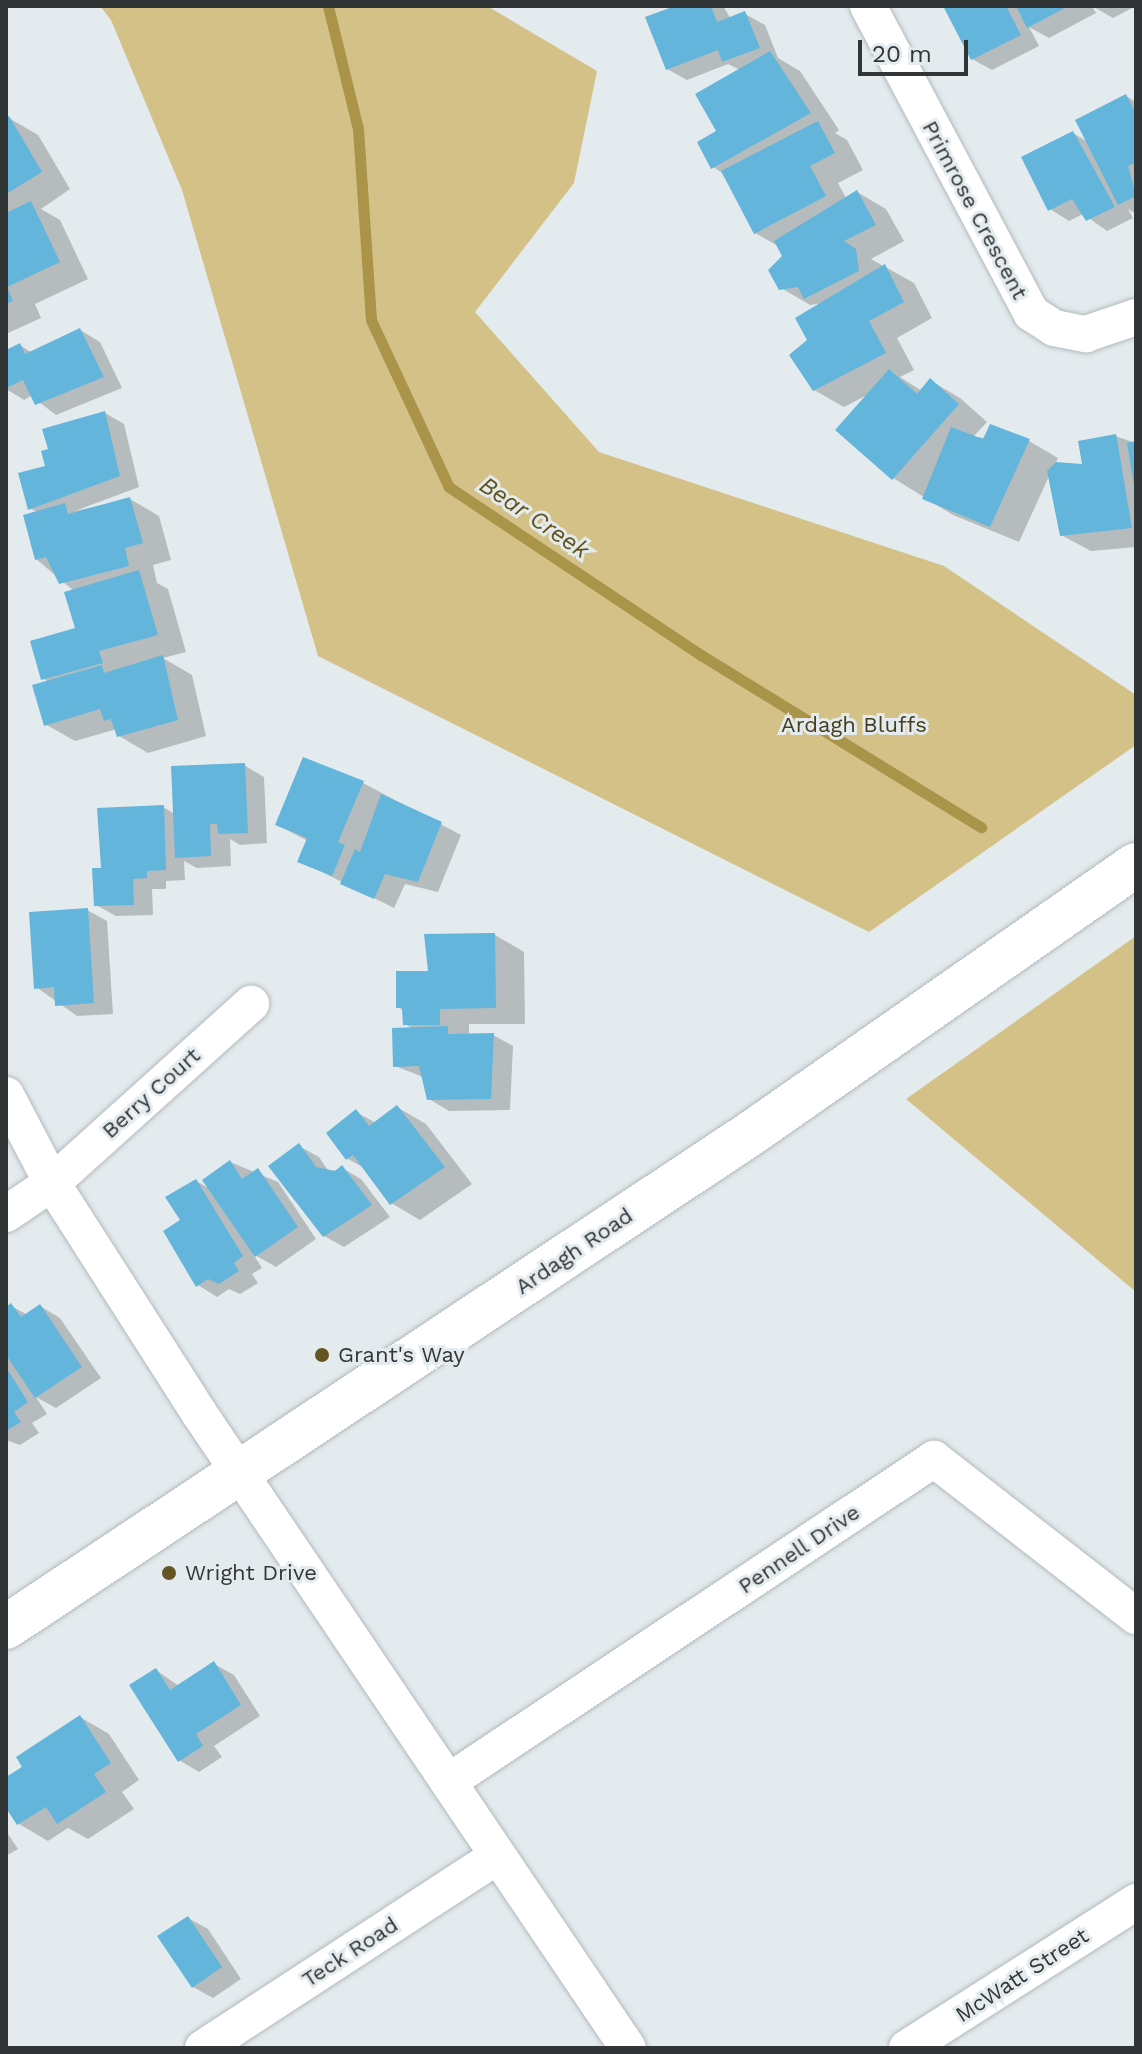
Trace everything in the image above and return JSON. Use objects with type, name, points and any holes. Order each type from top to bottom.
[{"type":"street","name":"Primrose Crescent","points":[[868,6],[1031,313],[1054,328],[1086,334],[1136,317]]},
{"type":"street","name":"Ardagh Road","points":[[6,1627],[750,1134],[1136,865]]},
{"type":"street","name":"Berry Court","points":[[6,1214],[52,1183],[251,1004]]},
{"type":"street","points":[[6,1095],[52,1183],[451,1780],[497,1856],[628,2048]]},
{"type":"street","name":"Pennell Drive","points":[[451,1780],[934,1459],[1136,1616]]},
{"type":"street","name":"Teck Road","points":[[203,2048],[497,1856]]},
{"type":"street","name":"McWatt Street","points":[[907,2048],[1136,1902]]},
{"type":"green space","name":"Ardagh Bluffs","points":[[100,6],[487,6],[597,71],[574,183],[475,312],[599,452],[944,566],[1136,695],[1136,745],[869,932],[318,656],[182,190],[111,20]]},
{"type":"green space","points":[[1136,936],[1136,1292],[906,1099]]},
{"type":"building","points":[[675,6],[711,6],[717,22],[745,11],[760,48],[722,62],[718,50],[666,70],[645,17]]},
{"type":"building","points":[[943,6],[1006,6],[1021,35],[971,60]]},
{"type":"building","points":[[1016,6],[1069,6],[1027,28]]},
{"type":"building","points":[[770,51],[811,113],[711,169],[697,142],[716,131],[695,94]]},
{"type":"building","points":[[1126,94],[1136,114],[1136,162],[1128,166],[1136,196],[1118,205],[1075,120]]},
{"type":"building","points":[[9,116],[42,172],[6,194],[6,118]]},
{"type":"building","points":[[818,121],[835,153],[810,166],[826,196],[754,234],[721,171]]},
{"type":"building","points":[[1073,131],[1115,207],[1086,221],[1072,199],[1048,211],[1021,157]]},
{"type":"building","points":[[857,190],[876,225],[844,241],[856,249],[859,271],[804,299],[798,287],[779,290],[768,270],[782,256],[774,241]]},
{"type":"building","points":[[31,201],[60,262],[7,287],[13,301],[6,304],[6,213]]},
{"type":"building","points":[[885,264],[904,302],[869,321],[886,353],[813,391],[789,355],[807,340],[795,318]]},
{"type":"building","points":[[80,328],[104,377],[35,405],[23,380],[6,388],[6,350],[20,343],[25,354]]},
{"type":"building","points":[[889,369],[917,394],[930,378],[959,404],[892,480],[835,430]]},
{"type":"building","points":[[105,411],[120,476],[28,510],[18,473],[45,466],[41,451],[48,449],[42,429]]},
{"type":"building","points":[[990,424],[1030,439],[990,527],[922,499],[951,427],[983,439]]},
{"type":"building","points":[[1116,434],[1132,528],[1060,536],[1047,471],[1056,462],[1082,464],[1078,441]]},
{"type":"building","points":[[1136,441],[1136,484],[1134,485],[1127,443]]},
{"type":"building","points":[[130,497],[143,543],[125,548],[129,566],[59,584],[46,557],[35,560],[23,515],[65,503],[68,514]]},
{"type":"building","points":[[139,570],[158,635],[99,651],[103,663],[41,680],[30,641],[75,628],[64,592]]},
{"type":"building","points":[[163,655],[178,720],[117,737],[111,719],[104,721],[100,709],[44,726],[32,685],[102,665],[104,673]]},
{"type":"building","points":[[303,757],[364,781],[338,842],[345,845],[332,876],[297,862],[307,838],[275,825]]},
{"type":"building","points":[[245,763],[248,833],[218,834],[217,824],[210,824],[211,856],[175,858],[171,766]]},
{"type":"building","points":[[381,794],[442,822],[418,882],[385,874],[374,899],[340,884],[355,849],[360,852]]},
{"type":"building","points":[[164,805],[166,870],[147,871],[147,878],[133,879],[134,905],[94,906],[92,868],[101,868],[97,808]]},
{"type":"building","points":[[88,908],[94,1003],[55,1006],[54,987],[34,989],[29,912]]},
{"type":"building","points":[[495,933],[496,1008],[440,1009],[440,1025],[403,1025],[402,1008],[396,1008],[396,971],[428,971],[424,934]]},
{"type":"building","points":[[448,1026],[448,1034],[494,1033],[491,1099],[427,1100],[419,1066],[393,1067],[392,1028]]},
{"type":"building","points":[[397,1105],[445,1167],[390,1205],[353,1155],[346,1160],[326,1133],[356,1109],[369,1126]]},
{"type":"building","points":[[299,1143],[316,1167],[335,1171],[342,1165],[372,1205],[323,1237],[268,1166]]},
{"type":"building","points":[[230,1160],[242,1179],[258,1168],[298,1227],[255,1257],[202,1180]]},
{"type":"building","points":[[196,1179],[243,1256],[234,1263],[239,1271],[219,1284],[208,1279],[196,1287],[163,1231],[180,1220],[165,1197]]},
{"type":"building","points":[[11,1303],[21,1317],[40,1304],[82,1367],[35,1398],[6,1355],[6,1307]]},
{"type":"building","points":[[6,1367],[28,1402],[14,1412],[21,1422],[6,1431]]},
{"type":"building","points":[[214,1661],[241,1705],[196,1734],[203,1746],[178,1762],[129,1685],[156,1668],[170,1690]]},
{"type":"building","points":[[80,1715],[111,1763],[94,1774],[106,1792],[57,1824],[46,1807],[17,1825],[6,1808],[6,1777],[22,1767],[16,1757]]},
{"type":"building","points":[[188,1916],[222,1967],[192,1988],[157,1936]]},
{"type":"waterway","name":"Bear Creek","points":[[328,6],[358,129],[371,320],[449,487],[701,655],[981,827]]},
{"type":"place","name":"Grant's Way","points":[[322,1355]]},
{"type":"place","name":"Wright Drive","points":[[169,1573]]}]
